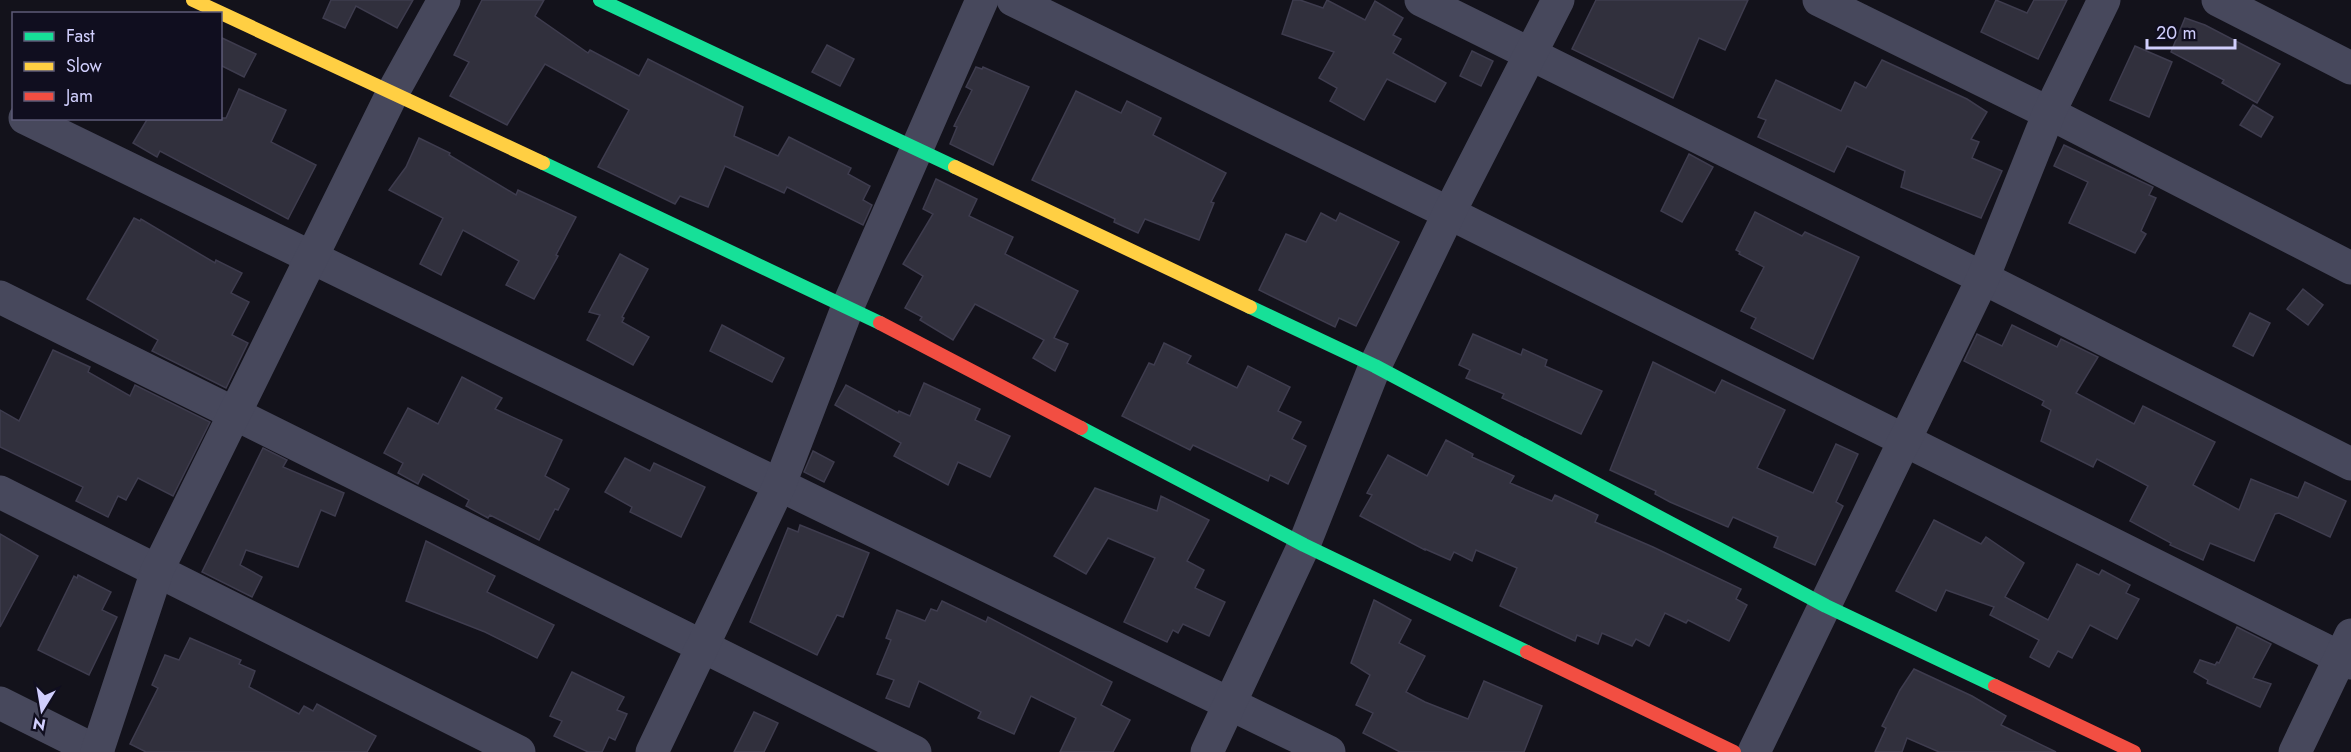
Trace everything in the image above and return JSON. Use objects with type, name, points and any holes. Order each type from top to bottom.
[{"type":"street","points":[[193,0],[219,12]]},
{"type":"street","points":[[0,703],[97,752],[157,571],[393,92],[444,0]]},
{"type":"street","points":[[600,0],[1375,366],[1826,606],[2133,752]]},
{"type":"street","points":[[652,752],[779,486],[848,306],[982,0]]},
{"type":"street","points":[[1013,0],[1449,213],[1905,441],[2347,652],[2295,752]]},
{"type":"street","points":[[1421,0],[2351,464]]},
{"type":"street","points":[[1207,752],[1304,545],[1375,366],[1449,213],[1558,0]]},
{"type":"street","points":[[1819,0],[2049,113],[2351,268]]},
{"type":"street","points":[[1754,752],[1983,279],[2049,113],[2104,0]]},
{"type":"street","points":[[2218,0],[2351,68]]},
{"type":"street","points":[[222,13],[848,306],[1304,545],[1734,752]]},
{"type":"street","points":[[29,120],[1329,752]]},
{"type":"street","points":[[0,297],[235,412],[703,649],[915,752]]},
{"type":"street","points":[[0,492],[519,752]]},
{"type":"building","points":[[331,0],[413,0],[397,28],[356,6],[345,28],[323,18]]},
{"type":"building","points":[[482,0],[544,0],[535,16],[588,53],[590,50],[639,76],[648,59],[743,107],[734,136],[778,156],[789,137],[851,168],[848,174],[870,186],[863,200],[872,205],[863,225],[787,187],[784,193],[725,166],[708,207],[680,196],[675,204],[598,167],[629,110],[545,64],[507,125],[450,96],[469,62],[454,55]]},
{"type":"building","points":[[1293,0],[1300,0],[1323,8],[1327,0],[1365,20],[1375,1],[1403,18],[1393,35],[1401,39],[1393,53],[1446,83],[1435,102],[1387,79],[1364,120],[1330,101],[1337,88],[1319,78],[1334,52],[1282,34]]},
{"type":"building","points":[[1596,0],[1748,0],[1725,50],[1699,38],[1673,98],[1572,49]]},
{"type":"building","points":[[1996,0],[2027,13],[2034,0],[2067,0],[2038,59],[1981,32]]},
{"type":"building","points":[[2185,18],[2205,25],[2280,64],[2257,103],[2222,83],[2224,80],[2171,52]]},
{"type":"building","points":[[222,38],[256,54],[244,77],[222,66]]},
{"type":"building","points":[[827,45],[854,59],[840,86],[812,72]]},
{"type":"building","points":[[2135,46],[2172,62],[2149,117],[2110,100]]},
{"type":"building","points":[[1472,51],[1493,61],[1481,86],[1460,76]]},
{"type":"building","points":[[1882,60],[1967,99],[1987,112],[1971,139],[1979,142],[1972,158],[2002,171],[1981,218],[1901,187],[1905,171],[1847,146],[1834,172],[1758,137],[1766,120],[1758,117],[1776,80],[1841,111],[1855,82],[1866,88]]},
{"type":"building","points":[[976,67],[982,69],[983,67],[1029,87],[993,165],[950,144],[957,127],[954,126],[972,90],[966,87]]},
{"type":"building","points":[[239,89],[286,110],[271,142],[316,165],[288,219],[160,151],[157,157],[133,143],[147,120],[222,120],[226,118]]},
{"type":"building","points":[[1076,91],[1121,113],[1127,101],[1161,118],[1153,135],[1226,173],[1211,202],[1214,203],[1199,240],[1145,219],[1138,233],[1114,222],[1115,219],[1032,180]]},
{"type":"building","points":[[2253,105],[2273,117],[2261,137],[2240,125]]},
{"type":"building","points":[[419,138],[450,153],[449,155],[516,195],[518,190],[576,217],[534,299],[506,285],[519,261],[463,230],[441,275],[420,264],[443,218],[389,190],[406,167]]},
{"type":"building","points":[[2064,145],[2153,187],[2149,195],[2156,198],[2141,231],[2146,234],[2135,253],[2069,223],[2088,182],[2054,166]]},
{"type":"building","points":[[1689,154],[1713,167],[1682,222],[1661,211]]},
{"type":"building","points":[[936,179],[977,199],[969,216],[1013,237],[1005,254],[1078,291],[1054,338],[1068,344],[1055,371],[1033,358],[1044,340],[975,304],[953,340],[920,320],[922,317],[905,308],[923,276],[903,264],[933,214],[923,209]]},
{"type":"building","points":[[1755,212],[1802,236],[1805,232],[1859,257],[1813,359],[1751,328],[1756,318],[1741,311],[1764,267],[1739,254],[1740,252],[1736,250]]},
{"type":"building","points":[[1321,213],[1336,221],[1340,213],[1399,242],[1356,326],[1339,318],[1335,327],[1259,290],[1286,234],[1306,242]]},
{"type":"building","points":[[134,218],[140,221],[141,219],[215,263],[216,260],[242,273],[231,293],[249,302],[232,335],[248,343],[226,388],[152,351],[158,340],[87,299]]},
{"type":"building","points":[[620,254],[648,269],[622,317],[624,318],[622,322],[649,337],[633,365],[587,340],[600,315],[589,312]]},
{"type":"building","points":[[2303,289],[2323,305],[2308,325],[2287,309]]},
{"type":"building","points":[[2250,313],[2270,323],[2253,356],[2233,346]]},
{"type":"building","points":[[722,325],[784,358],[772,382],[710,351]]},
{"type":"building","points":[[2012,325],[2057,347],[2061,339],[2098,357],[2076,393],[2134,424],[2143,406],[2215,442],[2193,485],[2239,510],[2251,479],[2298,498],[2305,482],[2346,501],[2330,537],[2279,513],[2275,514],[2254,561],[2210,543],[2203,560],[2170,545],[2171,543],[2130,521],[2148,486],[2097,459],[2093,467],[2041,441],[2051,410],[2042,405],[2044,401],[1964,361],[1977,334],[2002,346]]},
{"type":"building","points":[[1473,334],[1521,355],[1523,349],[1547,360],[1545,366],[1602,391],[1581,434],[1502,398],[1504,394],[1466,378],[1470,370],[1459,365]]},
{"type":"building","points":[[1164,343],[1191,356],[1187,363],[1237,388],[1248,366],[1290,387],[1278,411],[1301,422],[1292,439],[1306,446],[1288,484],[1270,475],[1268,481],[1193,445],[1190,450],[1122,416],[1149,363],[1154,365]]},
{"type":"building","points":[[53,350],[90,367],[88,372],[130,396],[135,385],[210,422],[173,496],[138,478],[126,500],[118,496],[108,517],[76,501],[83,487],[0,447],[0,410],[19,421]]},
{"type":"building","points":[[1653,362],[1715,393],[1722,380],[1785,410],[1757,468],[1813,493],[1836,444],[1858,454],[1836,502],[1843,506],[1815,565],[1774,547],[1778,537],[1733,517],[1728,527],[1670,502],[1655,494],[1656,491],[1610,470]]},
{"type":"building","points":[[462,377],[502,398],[495,409],[562,440],[545,476],[569,489],[558,510],[555,509],[539,540],[490,515],[488,518],[466,506],[469,500],[423,474],[418,484],[398,473],[403,463],[384,453],[408,408],[438,424]]},
{"type":"building","points":[[924,383],[980,409],[975,420],[1010,436],[990,477],[958,462],[948,485],[894,456],[901,443],[835,405],[846,385],[898,413],[899,411],[910,416]]},
{"type":"building","points":[[1446,440],[1473,454],[1472,457],[1514,476],[1510,483],[1552,501],[1555,495],[1598,515],[1595,522],[1741,589],[1736,599],[1747,605],[1729,641],[1688,620],[1686,623],[1665,613],[1649,646],[1636,639],[1632,646],[1602,633],[1598,644],[1577,635],[1575,641],[1500,606],[1517,568],[1476,550],[1472,561],[1454,552],[1450,560],[1425,550],[1360,516],[1372,495],[1367,493],[1388,455],[1427,476]]},
{"type":"building","points":[[263,448],[287,460],[283,467],[344,493],[335,516],[321,510],[298,567],[246,550],[240,565],[262,577],[252,597],[202,572]]},
{"type":"building","points":[[813,451],[834,462],[824,482],[804,472]]},
{"type":"building","points":[[625,458],[650,471],[654,463],[705,487],[681,537],[630,512],[632,507],[605,492]]},
{"type":"building","points":[[1095,488],[1157,511],[1161,496],[1209,520],[1187,561],[1204,570],[1195,588],[1225,602],[1209,636],[1183,624],[1178,633],[1173,630],[1167,642],[1124,622],[1155,558],[1108,538],[1086,574],[1054,556]]},
{"type":"building","points":[[1934,520],[1981,544],[1986,537],[2024,563],[2005,597],[2048,620],[2077,564],[2099,575],[2102,570],[2130,585],[2126,593],[2139,599],[2117,639],[2090,625],[2072,658],[2058,651],[2049,667],[2030,657],[2039,640],[1990,615],[1994,607],[1946,590],[1936,611],[1896,591]]},
{"type":"building","points":[[800,525],[869,553],[843,617],[837,615],[817,655],[750,622],[788,528],[798,532]]},
{"type":"building","points":[[0,534],[38,556],[0,627]]},
{"type":"building","points":[[426,541],[495,576],[487,592],[554,625],[537,658],[485,632],[406,601]]},
{"type":"building","points":[[78,575],[111,592],[102,610],[117,617],[89,675],[38,650],[74,576],[77,578]]},
{"type":"building","points":[[1374,600],[1411,620],[1399,643],[1425,656],[1406,692],[1468,719],[1484,681],[1542,706],[1524,752],[1400,752],[1363,733],[1373,713],[1356,705],[1370,675],[1351,663]]},
{"type":"building","points":[[942,601],[986,622],[988,617],[1112,682],[1101,705],[1130,720],[1113,752],[1060,752],[1076,718],[1031,696],[1014,734],[978,718],[981,712],[919,681],[909,707],[886,698],[894,680],[877,674],[891,640],[886,638],[897,610],[925,621],[931,609],[937,611]]},
{"type":"building","points":[[2237,627],[2271,644],[2253,678],[2271,684],[2260,707],[2207,683],[2208,680],[2194,672],[2200,660],[2215,665],[2219,663]]},
{"type":"building","points":[[190,638],[241,660],[239,664],[255,671],[249,687],[299,714],[304,706],[313,711],[317,704],[376,736],[367,752],[146,752],[130,744],[158,688],[152,685],[165,655],[179,660]]},
{"type":"building","points":[[1914,669],[1972,696],[2006,716],[2001,725],[2056,752],[1939,752],[1907,738],[1902,752],[1875,752],[1886,728],[1882,726],[1900,690]]},
{"type":"building","points":[[572,672],[624,697],[617,710],[627,714],[615,740],[609,737],[602,752],[588,752],[554,736],[562,721],[550,716]]},
{"type":"building","points":[[754,712],[778,723],[764,752],[734,752]]},
{"type":"traffic: fast","points":[[600,0],[955,167]]},
{"type":"traffic: fast","points":[[543,163],[880,323]]},
{"type":"traffic: fast","points":[[1250,307],[1375,366],[1826,606],[1995,686]]},
{"type":"traffic: fast","points":[[1081,428],[1304,545],[1527,652]]},
{"type":"traffic: slow","points":[[193,0],[219,12]]},
{"type":"traffic: slow","points":[[222,14],[543,163]]},
{"type":"traffic: slow","points":[[955,167],[1250,307]]},
{"type":"traffic: jam","points":[[880,323],[1081,428]]},
{"type":"traffic: jam","points":[[1527,652],[1734,752]]},
{"type":"traffic: jam","points":[[1995,686],[2134,752]]}]
